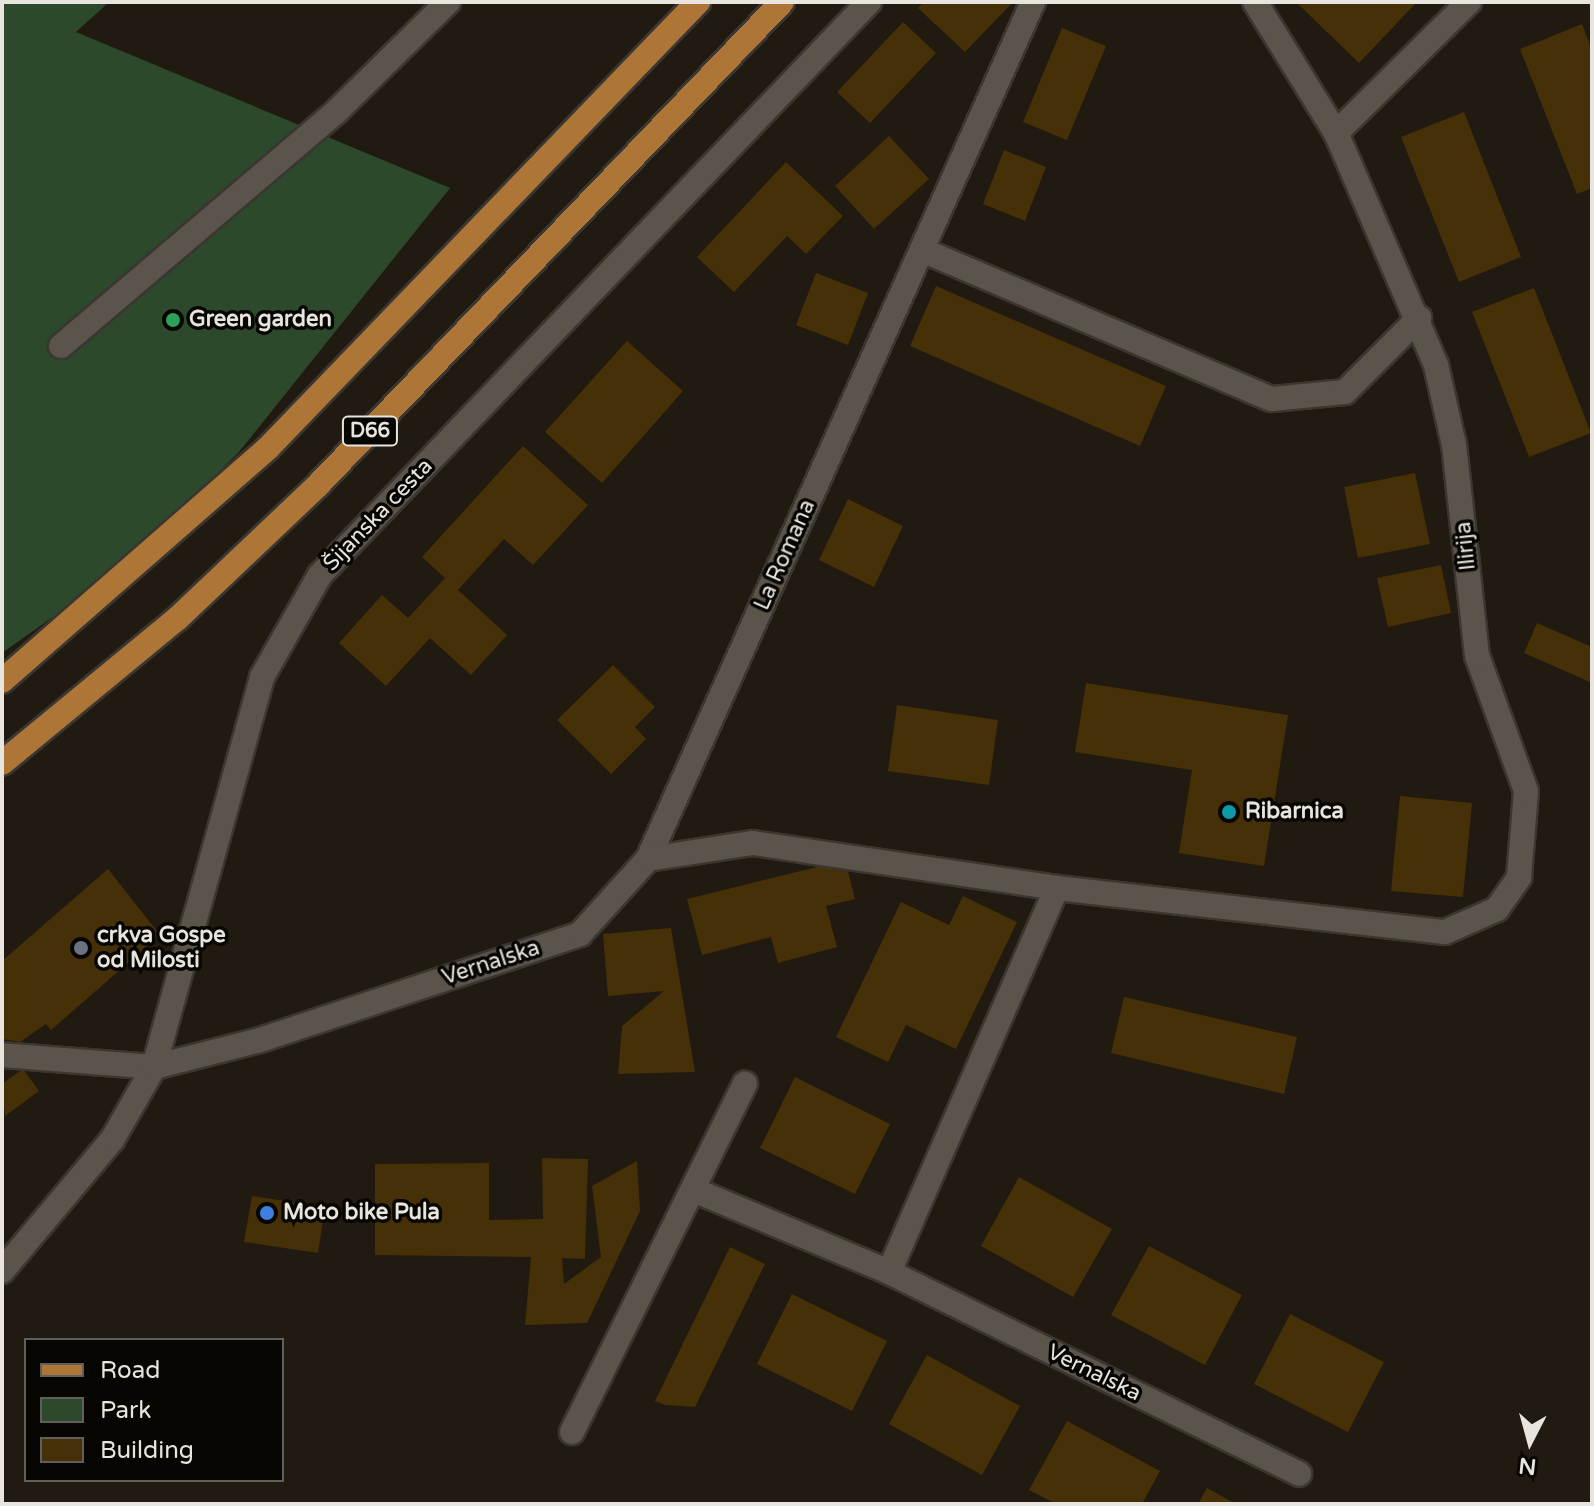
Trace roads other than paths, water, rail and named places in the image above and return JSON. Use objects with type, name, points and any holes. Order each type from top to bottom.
[{"type":"main road","name":"D66","points":[[2,681],[268,448],[698,2]]},
{"type":"main road","name":"D66","points":[[2,763],[178,618],[319,484],[782,2]]},
{"type":"street","points":[[61,346],[337,111],[448,2]]},
{"type":"street","name":"Šijanska cesta","points":[[154,1067],[262,677],[320,575],[869,2]]},
{"type":"street","name":"La Romana","points":[[648,859],[1033,2]]},
{"type":"street","name":"Ilirija","points":[[1057,888],[1445,932],[1497,909],[1519,877],[1526,791],[1477,656],[1454,445],[1419,318],[1336,133],[1255,2]]},
{"type":"street","points":[[1336,133],[1469,2]]},
{"type":"street","points":[[922,250],[1272,399],[1345,392],[1419,318]]},
{"type":"street","points":[[648,859],[753,843],[1057,888],[889,1272]]},
{"type":"street","name":"Vernalska","points":[[154,1067],[260,1040],[580,934],[648,859]]},
{"type":"street","points":[[2,1055],[154,1067],[112,1140],[2,1271]]},
{"type":"street","points":[[572,1432],[745,1084]]},
{"type":"street","name":"Vernalska","points":[[694,1190],[889,1272],[1299,1474]]},
{"type":"place","name":"Green garden","points":[[173,320]]},
{"type":"place","name":"Ribarnica","points":[[1229,812]]},
{"type":"place","name":"crkva Gospe od Milosti","points":[[81,948]]},
{"type":"place","name":"Moto bike Pula","points":[[267,1213]]}]
